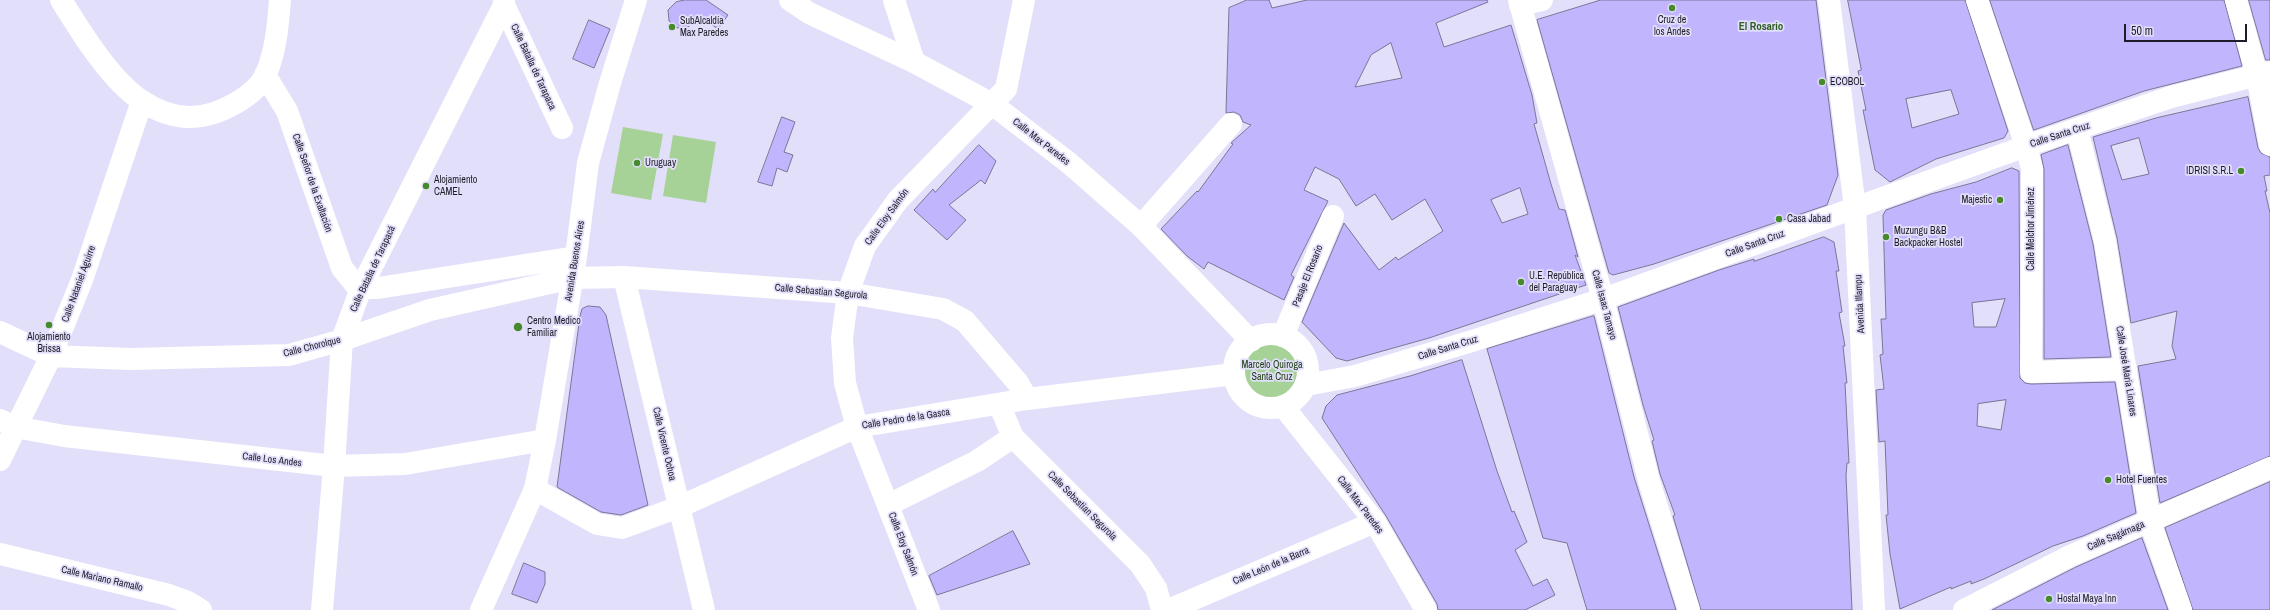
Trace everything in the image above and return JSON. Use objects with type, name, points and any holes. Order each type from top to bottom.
[{"type":"street","points":[[61,0],[107,66],[120,81],[142,101],[175,114],[202,118],[218,113],[240,100],[259,85],[265,75],[272,55],[278,24],[280,0]]},
{"type":"street","name":"Avenida Buenos Aires","points":[[481,610],[535,489],[545,440],[574,267],[588,163],[610,83],[636,0]]},
{"type":"street","name":"Calle Max Paredes","points":[[790,0],[809,13],[914,62],[992,104],[1069,163],[1141,226],[1250,341]]},
{"type":"street","points":[[894,0],[914,62]]},
{"type":"street","name":"Calle Eloy Salmón","points":[[929,610],[857,427],[845,383],[842,338],[848,293],[865,246],[898,200],[1006,89],[1024,0]]},
{"type":"street","points":[[1520,3],[1542,0]]},
{"type":"street","name":"Avenida Illampu","points":[[1829,0],[1855,208],[1874,610]]},
{"type":"street","name":"Calle Melchor Jiménez","points":[[1977,0],[2026,146],[2032,169],[2031,372],[2126,369]]},
{"type":"street","points":[[2236,0],[2264,73],[2270,144]]},
{"type":"street","name":"Calle Batalla de Tarapaca","points":[[504,2],[562,128]]},
{"type":"street","name":"Calle Batalla de Tarapacá","points":[[322,610],[334,466],[342,340],[361,288],[504,2]]},
{"type":"street","name":"Calle Isaac Tamayo","points":[[1520,3],[1603,299],[1649,481],[1689,610]]},
{"type":"street","name":"Calle Santa Cruz","points":[[1306,385],[1355,376],[1603,299],[2026,146],[2171,97],[2264,73]]},
{"type":"street","name":"Calle Señor de la Exaltación","points":[[265,75],[287,110],[342,268],[355,284],[361,288]]},
{"type":"street","name":"Calle Nataniel Aguirre","points":[[0,460],[8,423],[51,356],[82,280],[142,101]]},
{"type":"street","points":[[1141,226],[1231,124]]},
{"type":"street","name":"Calle José María Linares","points":[[2078,129],[2105,241],[2150,522],[2181,610]]},
{"type":"street","name":"Pasaje El Rosario","points":[[1283,336],[1333,216]]},
{"type":"street","points":[[361,288],[378,288],[574,267]]},
{"type":"street","name":"Calle Sebastian Segurola","points":[[574,267],[624,277],[848,293],[943,308],[965,321],[1018,383],[1027,399]]},
{"type":"street","name":"Calle Chorolque","points":[[0,332],[51,356],[137,359],[289,355],[342,340],[430,310],[574,267]]},
{"type":"street","name":"Calle Vicente Ochoa","points":[[624,277],[704,610]]},
{"type":"street","points":[[1272,334],[1283,336],[1296,344],[1305,356],[1308,370],[1306,385],[1300,394],[1283,406],[1264,408],[1247,399],[1240,392],[1234,374],[1238,355],[1250,341],[1272,334]]},
{"type":"street","name":"Calle Pedro de la Gasca","points":[[535,489],[597,524],[622,528],[679,507],[857,427],[1027,399],[1234,374]]},
{"type":"street","name":"Calle Sebastian Segurola","points":[[999,404],[1013,437],[1140,564],[1156,588],[1162,610]]},
{"type":"street","name":"Calle Max Paredes","points":[[1283,406],[1375,522],[1426,610]]},
{"type":"street","name":"Calle Los Andes","points":[[8,423],[64,436],[334,466],[405,464],[545,440]]},
{"type":"street","points":[[888,505],[976,461],[1013,437]]},
{"type":"street","name":"Calle Sagárnaga","points":[[1964,610],[2070,556],[2270,468]]},
{"type":"street","name":"Calle León de la Barra","points":[[1168,610],[1375,522]]},
{"type":"street","name":"Calle Mariano Ramallo","points":[[0,554],[169,595],[188,602],[201,610]]},
{"type":"green space","name":"Uruguay","points":[[623,127],[663,134],[651,200],[611,193]]},
{"type":"green space","points":[[673,135],[716,142],[706,203],[663,196]]},
{"type":"green space","name":"Marcelo Quiroga Santa Cruz","points":[[1272,343],[1283,345],[1292,351],[1298,360],[1300,371],[1298,382],[1292,391],[1283,397],[1272,399],[1261,397],[1252,391],[1246,382],[1244,371],[1246,360],[1252,351],[1261,345]]},
{"type":"building","points":[[685,0],[706,0],[728,15],[718,29],[701,17],[688,27],[677,28],[669,21],[668,10],[676,2]]},
{"type":"building","points":[[1247,0],[1269,0],[1272,8],[1307,0],[1487,0],[1488,2],[1436,23],[1444,47],[1511,25],[1532,95],[1537,123],[1534,124],[1551,184],[1559,209],[1565,210],[1578,257],[1575,255],[1586,285],[1429,338],[1347,361],[1336,358],[1302,322],[1344,223],[1379,270],[1396,257],[1398,260],[1443,231],[1425,199],[1392,220],[1375,194],[1356,206],[1339,179],[1315,167],[1304,190],[1328,201],[1291,275],[1294,277],[1284,300],[1208,262],[1204,269],[1187,256],[1161,229],[1197,191],[1198,192],[1233,144],[1231,143],[1251,125],[1243,122],[1240,115],[1234,112],[1226,113],[1229,8]],"holes":[[[1391,43],[1402,78],[1355,87],[1371,55]],[[1520,188],[1528,214],[1502,223],[1491,200]]]},
{"type":"building","points":[[1601,0],[1816,0],[1838,175],[1827,205],[1654,264],[1613,275],[1609,273],[1537,20]]},
{"type":"building","points":[[1848,0],[1965,0],[2008,131],[2004,138],[1936,159],[1890,182],[1875,170],[1863,110],[1866,110],[1858,71],[1861,70]],"holes":[[[1951,90],[1959,114],[1912,128],[1906,99]]]},
{"type":"building","points":[[1990,0],[2224,0],[2242,66],[2144,91],[2034,130]]},
{"type":"building","points":[[2249,0],[2270,0],[2270,60],[2266,60]]},
{"type":"building","points":[[589,20],[610,29],[594,68],[573,59]]},
{"type":"building","points":[[2248,97],[2258,148],[2261,153],[2270,157],[2270,175],[2264,176],[2267,191],[2265,191],[2270,213],[2270,456],[2160,503],[2138,366],[2176,359],[2172,346],[2177,311],[2131,323],[2117,238],[2093,137],[2156,118]],"holes":[[[2139,138],[2149,174],[2122,180],[2111,146]]]},
{"type":"building","points":[[782,117],[795,122],[784,152],[793,155],[787,172],[777,168],[772,186],[758,182]]},
{"type":"building","points":[[979,145],[996,161],[985,184],[981,180],[949,205],[966,220],[947,240],[914,210],[933,189],[935,192]]},
{"type":"building","points":[[2068,145],[2093,244],[2111,357],[2044,359],[2044,169],[2041,155]]},
{"type":"building","points":[[2012,168],[2019,171],[2020,378],[2025,383],[2031,384],[2115,382],[2136,513],[2083,536],[2053,546],[1984,579],[1971,584],[1971,581],[1951,589],[1951,587],[1900,609],[1890,554],[1886,515],[1888,515],[1885,441],[1879,442],[1876,390],[1884,389],[1880,355],[1883,354],[1881,319],[1886,319],[1883,215],[1886,210],[1931,194],[1976,182]],"holes":[[[2005,299],[1996,327],[1974,327],[1972,303]],[[2006,400],[2001,430],[1977,426],[1978,404]]]},
{"type":"building","points":[[1824,237],[1834,242],[1839,271],[1836,271],[1842,312],[1839,313],[1845,346],[1843,346],[1847,383],[1845,383],[1849,463],[1847,463],[1846,476],[1852,610],[1701,610],[1673,516],[1675,515],[1660,474],[1652,441],[1654,440],[1643,405],[1618,307],[1719,270],[1754,259],[1754,261]]},
{"type":"building","points":[[588,306],[600,307],[606,315],[648,505],[621,515],[601,512],[557,487],[580,316],[582,309]]},
{"type":"building","points":[[1594,316],[1634,477],[1676,610],[1587,610],[1567,543],[1543,538],[1487,349]]},
{"type":"building","points":[[1462,360],[1497,471],[1512,512],[1514,511],[1527,542],[1515,550],[1533,586],[1547,579],[1555,595],[1525,610],[1438,610],[1437,604],[1386,516],[1322,418],[1326,406],[1337,395],[1410,376]]},
{"type":"building","points":[[2270,482],[2270,610],[2193,610],[2165,528]]},
{"type":"building","points":[[1013,531],[1030,564],[937,595],[929,576]]},
{"type":"building","points":[[2142,538],[2168,610],[1992,610],[2074,568]]},
{"type":"building","points":[[524,563],[545,572],[545,584],[537,603],[512,594]]},
{"type":"place","name":"Cruz de los Andes","points":[[1672,8]]},
{"type":"place","name":"SubAlcaldía Max Paredes","points":[[672,27]]},
{"type":"place","name":"ECOBOL","points":[[1822,82]]},
{"type":"place","name":"Uruguay","points":[[637,163]]},
{"type":"place","name":"IDRISI S.R.L","points":[[2241,171]]},
{"type":"place","name":"Alojamiento CAMEL","points":[[426,186]]},
{"type":"place","name":"Majestic","points":[[2000,200]]},
{"type":"place","name":"Casa Jabad","points":[[1779,219]]},
{"type":"place","name":"Muzungu B&B Backpacker Hostel","points":[[1886,237]]},
{"type":"place","name":"U.E. República del Paraguay","points":[[1521,282]]},
{"type":"place","name":"Alojamiento Brissa","points":[[49,325]]},
{"type":"place","name":"Centro Medico Familiar","points":[[518,327]]},
{"type":"place","name":"Hotel Fuentes","points":[[2108,480]]},
{"type":"place","name":"Hostal Maya Inn","points":[[2049,599]]},
{"type":"district","name":"El Rosario","points":[[1761,27]]}]
